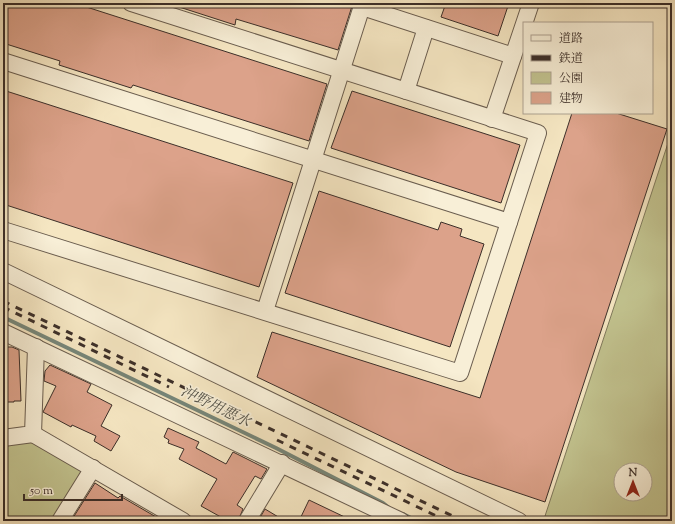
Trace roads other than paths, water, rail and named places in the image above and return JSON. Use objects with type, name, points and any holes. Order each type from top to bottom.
[{"type":"street","points":[[3,230],[460,373],[538,133],[131,3]]},
{"type":"street","points":[[524,22],[530,3]]},
{"type":"street","points":[[265,311],[363,5],[426,28],[513,56]]},
{"type":"street","points":[[492,119],[523,25]]},
{"type":"street","points":[[406,91],[426,28]]},
{"type":"street","points":[[3,61],[509,222]]},
{"type":"street","points":[[3,271],[519,521]]},
{"type":"street","points":[[3,332],[282,463],[401,521]]},
{"type":"street","points":[[33,434],[36,347]]},
{"type":"street","points":[[3,438],[33,434],[183,521]]},
{"type":"street","points":[[247,521],[282,463]]},
{"type":"street","points":[[60,521],[92,468]]},
{"type":"waterway","name":"沖野用悪水","points":[[3,317],[276,448],[383,503],[388,507]]},
{"type":"waterway","name":"沖野用悪水","points":[[403,514],[417,521]]},
{"type":"railway","points":[[3,301],[463,521]]},
{"type":"railway","points":[[3,307],[169,387]]},
{"type":"railway","points":[[277,440],[447,521]]}]
